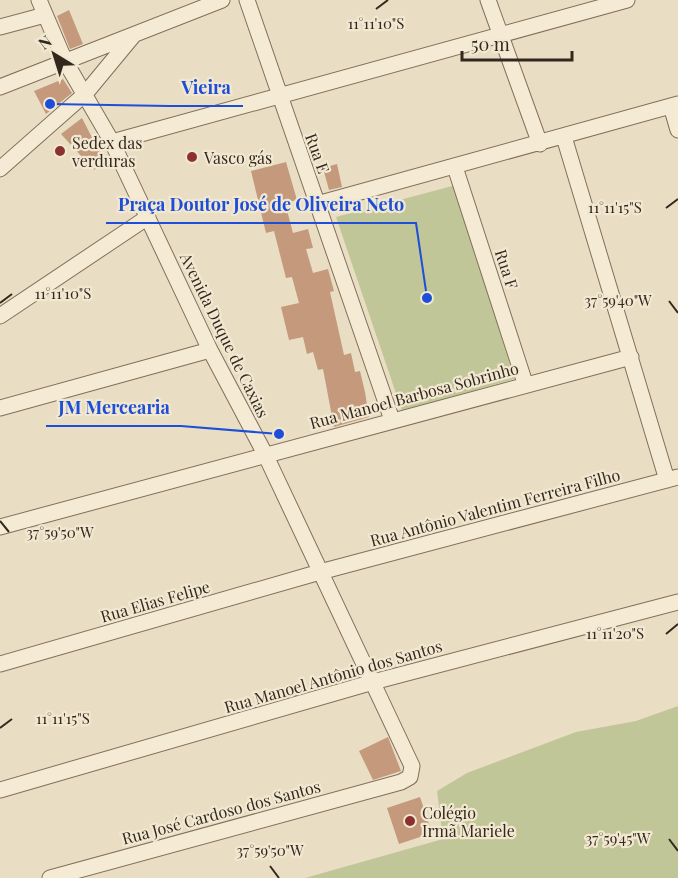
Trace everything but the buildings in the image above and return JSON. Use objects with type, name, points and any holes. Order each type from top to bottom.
[{"type":"street","name":"Avenida Duque de Caxias","points":[[39,0],[65,61],[112,142],[210,351],[265,454],[412,766],[410,777],[401,782]]},
{"type":"street","points":[[0,87],[222,0]]},
{"type":"street","name":"Rua E","points":[[247,0],[278,97],[392,420]]},
{"type":"street","points":[[488,0],[540,144]]},
{"type":"street","points":[[112,142],[627,0]]},
{"type":"street","points":[[0,27],[45,15]]},
{"type":"street","points":[[0,170],[85,94],[133,36]]},
{"type":"street","points":[[317,204],[674,105],[678,130]]},
{"type":"street","points":[[564,136],[631,357],[673,479]]},
{"type":"street","name":"Rua F","points":[[455,166],[525,383]]},
{"type":"street","points":[[0,316],[148,217]]},
{"type":"street","points":[[0,408],[210,351]]},
{"type":"street","name":"Rua Manoel Barbosa Sobrinho","points":[[0,527],[525,383],[631,357]]},
{"type":"street","name":"Rua Antônio Valentim Ferreira Filho","points":[[320,572],[673,479]]},
{"type":"street","name":"Rua Elias Felipe","points":[[0,664],[320,572]]},
{"type":"street","name":"Rua Manoel Antônio dos Santos","points":[[0,790],[373,682],[678,603]]},
{"type":"street","name":"Rua José Cardoso dos Santos","points":[[50,878],[401,782]]},
{"type":"green space","points":[[456,185],[514,379],[402,411],[336,217]]},
{"type":"green space","points":[[678,706],[678,878],[305,878],[443,839],[437,791],[467,773],[576,732],[636,721]]},
{"type":"place","name":"Vieira","points":[[50,104]]},
{"type":"place","name":"Sedex das verduras","points":[[60,151]]},
{"type":"place","name":"Vasco gás","points":[[192,157]]},
{"type":"place","name":"Praça Doutor José de Oliveira Neto","points":[[427,298]]},
{"type":"place","name":"JM Mercearia","points":[[279,434]]},
{"type":"place","name":"Colégio Irmã Mariele","points":[[410,821]]}]
